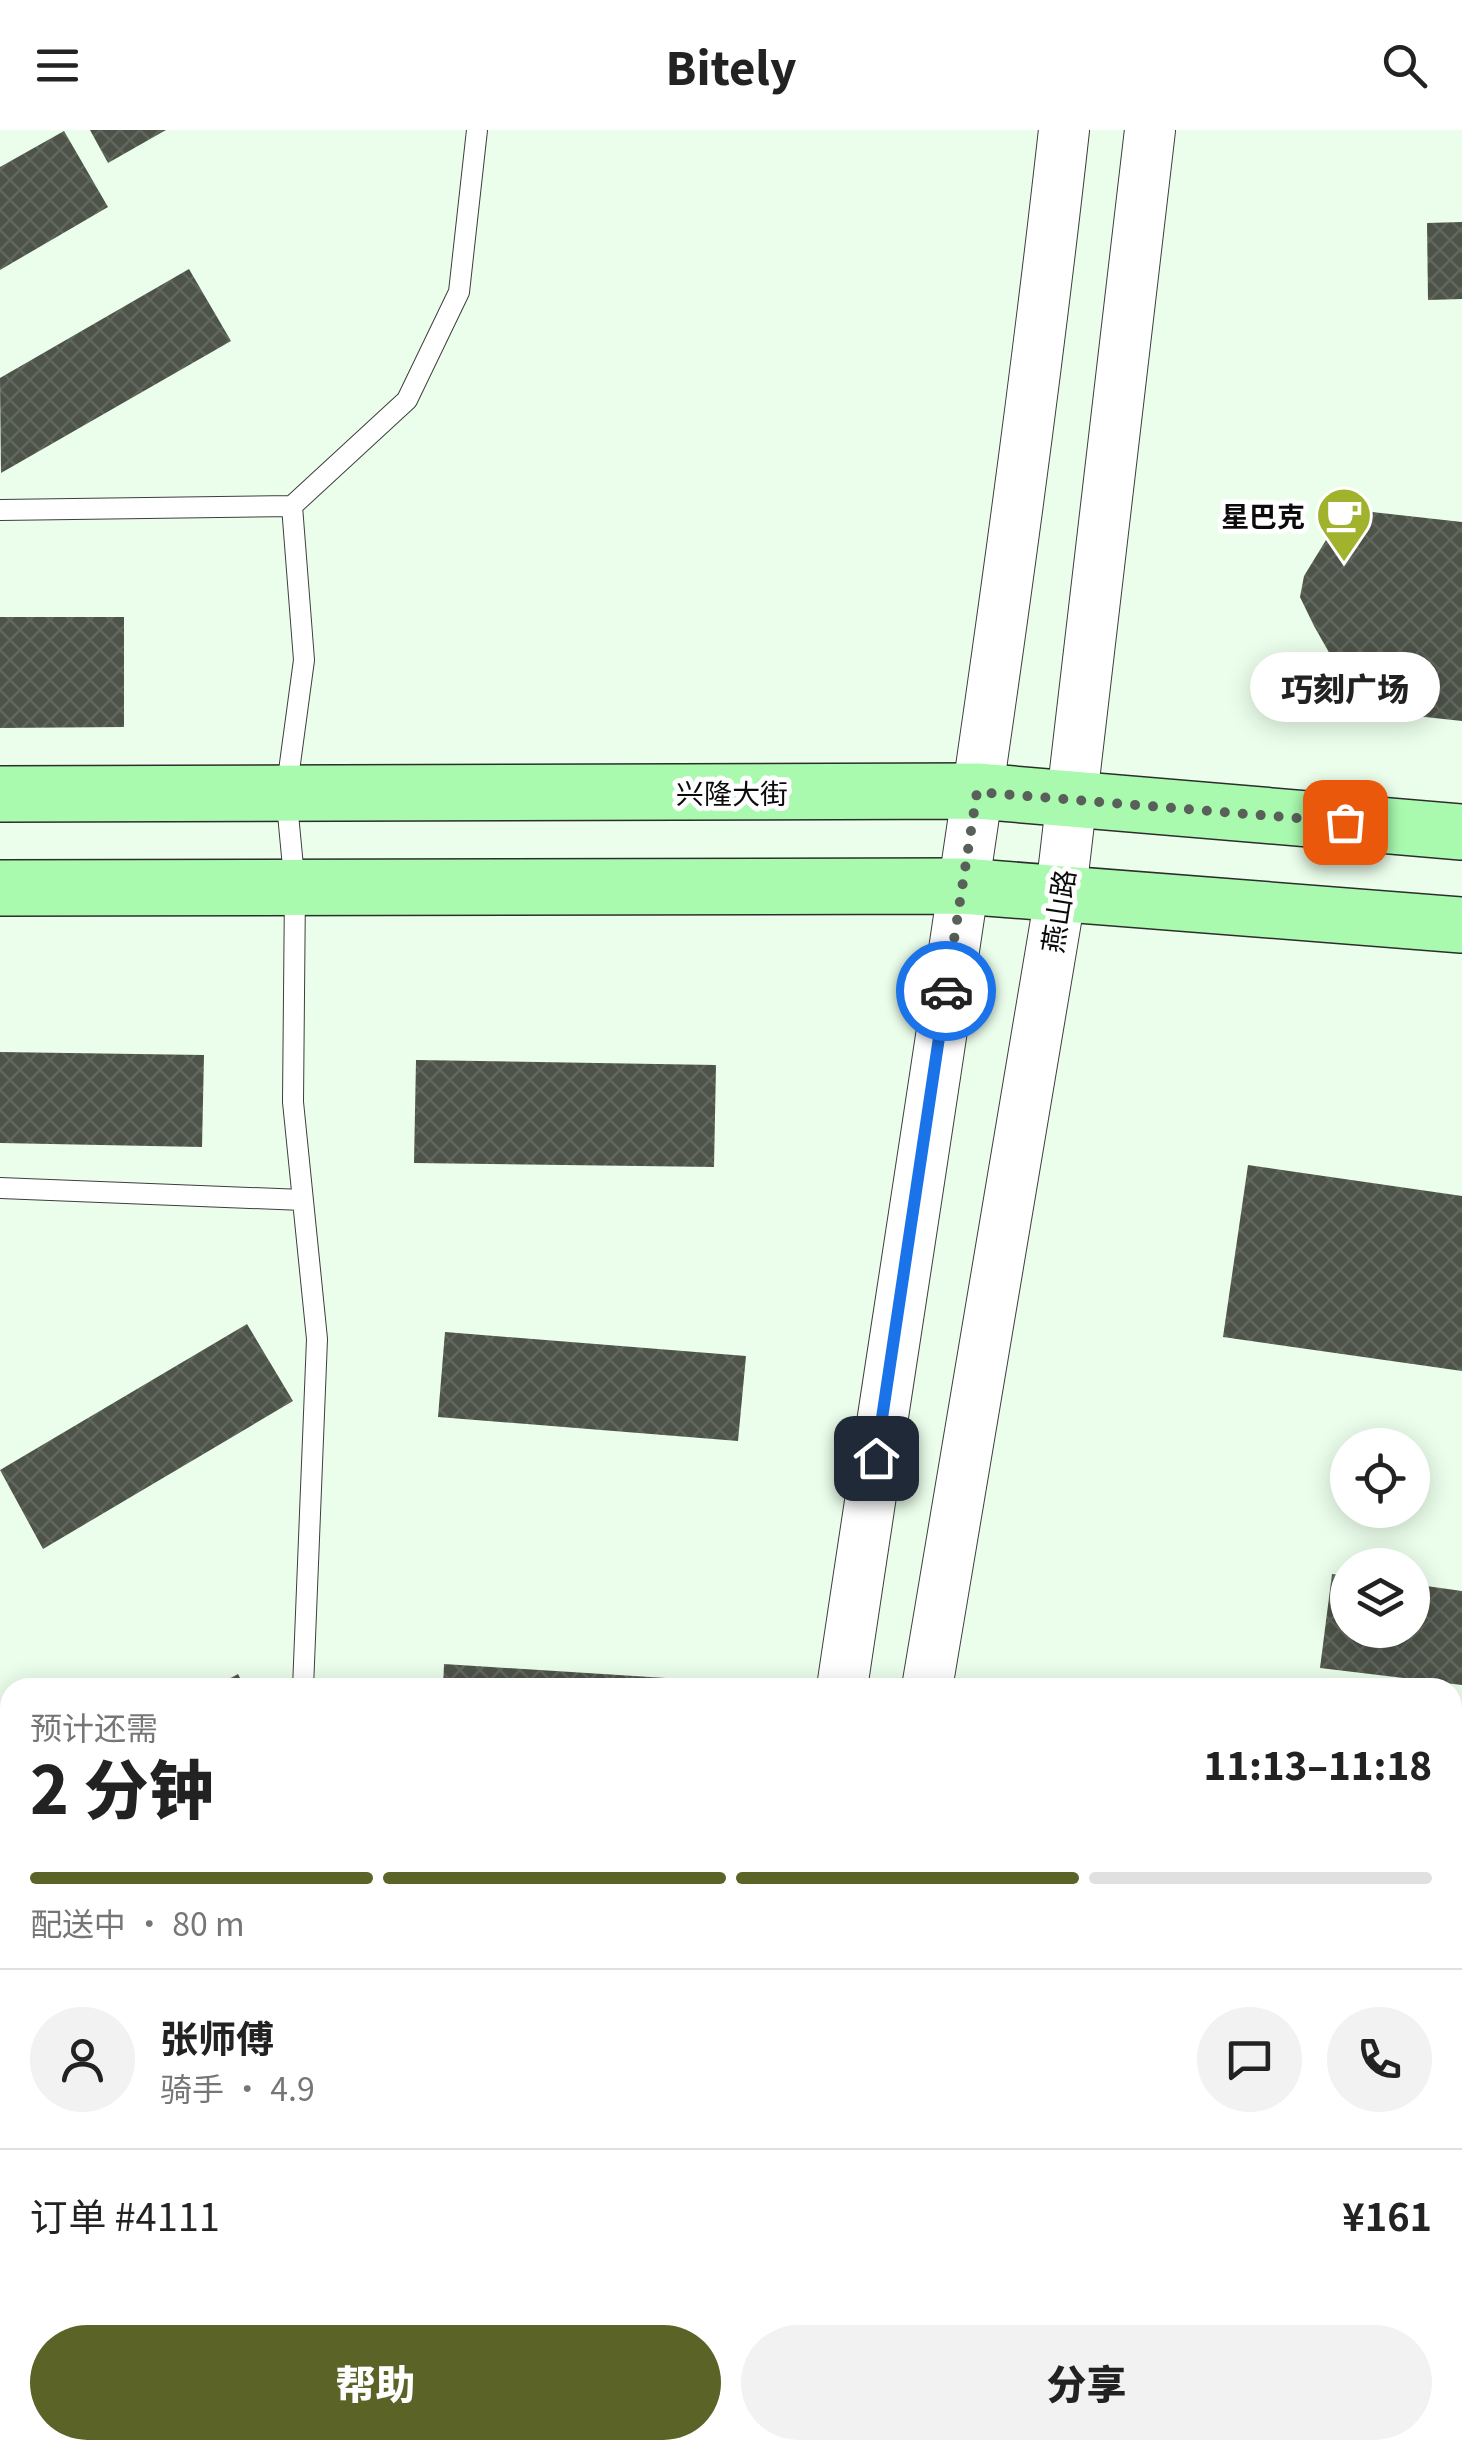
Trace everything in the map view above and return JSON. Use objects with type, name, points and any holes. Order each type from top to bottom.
[{"type":"main road","name":"兴隆大街","points":[[0,794],[977,792],[1462,832]]},
{"type":"main road","points":[[0,888],[962,886],[1462,925]]},
{"type":"street","points":[[843,1678],[977,792],[1043,318],[1064,130]]},
{"type":"street","name":"燕山路","points":[[929,1678],[1061,891],[1150,130]]},
{"type":"lane","points":[[0,510],[292,506],[407,400],[459,292],[478,130]]},
{"type":"lane","points":[[292,506],[304,660],[286,793],[295,888],[293,1102],[317,1340],[303,1678]]},
{"type":"lane","points":[[0,1188],[303,1200]]},
{"type":"building","points":[[90,130],[166,130],[108,163]]},
{"type":"building","points":[[64,131],[108,207],[0,270],[0,167]]},
{"type":"building","points":[[1462,222],[1462,299],[1428,300],[1427,223]]},
{"type":"building","points":[[189,269],[231,341],[1,473],[0,378]]},
{"type":"building","points":[[1345,509],[1462,522],[1462,721],[1370,711],[1343,677],[1314,626],[1300,597],[1304,576]]},
{"type":"building","points":[[0,617],[124,617],[124,727],[0,728]]},
{"type":"building","points":[[0,1052],[204,1055],[202,1147],[0,1143]]},
{"type":"building","points":[[416,1060],[716,1065],[714,1167],[414,1163]]},
{"type":"building","points":[[1248,1165],[1462,1196],[1462,1371],[1223,1337]]},
{"type":"building","points":[[247,1324],[293,1401],[43,1549],[0,1470]]},
{"type":"building","points":[[445,1332],[746,1356],[738,1441],[438,1417]]},
{"type":"building","points":[[1430,1587],[1462,1591],[1462,1678],[1404,1678],[1320,1668],[1330,1590],[1330,1648],[1430,1648]]},
{"type":"building","points":[[444,1664],[666,1678],[443,1678]]},
{"type":"way so far","points":[[946,991],[977,792],[1345,822]]},
{"type":"place","name":"星巴克","points":[[1344,564]]},
{"type":"place","name":"巧刻广场","points":[[1345,822]]},
{"type":"route","points":[[876,1458],[946,991]]}]
